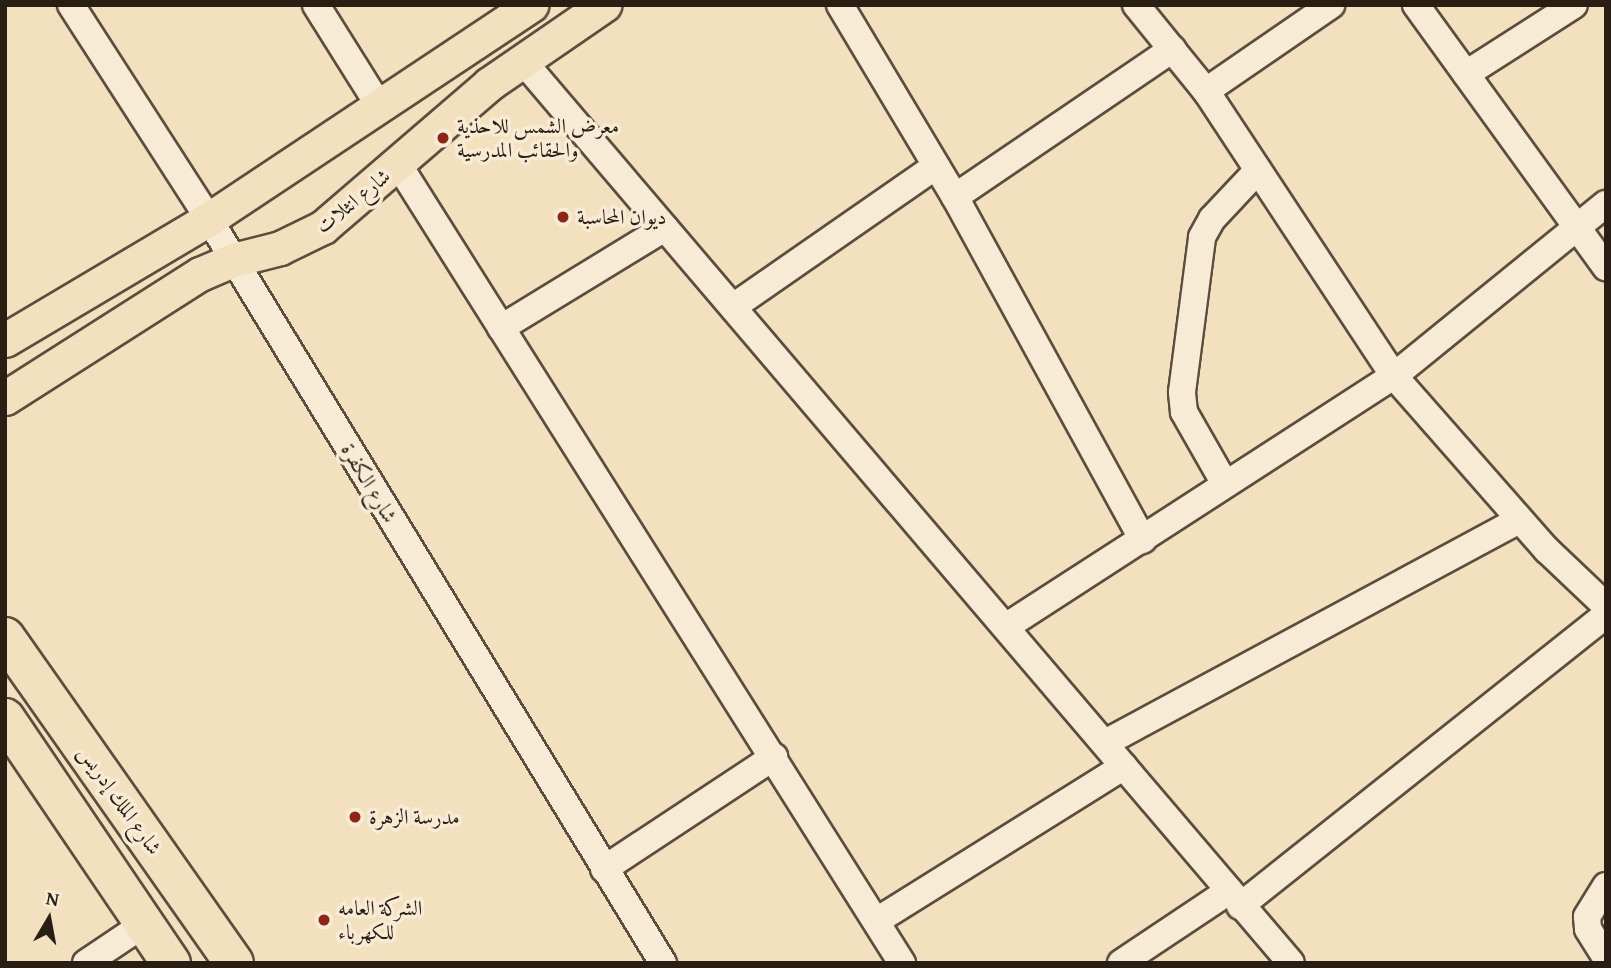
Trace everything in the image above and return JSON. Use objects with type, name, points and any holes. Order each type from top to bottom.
[{"type":"highway","name":"شارع الملك إدريس","points":[[5,637],[234,963]]},
{"type":"highway","points":[[5,718],[171,963]]},
{"type":"main road","points":[[9,330],[209,219],[531,5]]},
{"type":"main road","name":"شارع انثلات","points":[[5,398],[174,289],[233,260],[280,248],[323,228],[457,109],[522,60],[604,5]]},
{"type":"street","name":"شارع الكفرة","points":[[71,5],[209,219],[663,963]]},
{"type":"street","points":[[316,5],[380,107]]},
{"type":"street","points":[[840,5],[955,197],[1143,540]]},
{"type":"street","points":[[1136,5],[1206,91],[1394,376],[1520,520],[1606,606]]},
{"type":"street","points":[[1206,91],[1331,5]]},
{"type":"street","points":[[1416,5],[1606,267]]},
{"type":"street","points":[[1466,75],[1574,5]]},
{"type":"street","points":[[955,197],[1173,49]]},
{"type":"street","points":[[522,60],[1007,626],[1291,963]]},
{"type":"street","points":[[398,164],[878,920],[902,963]]},
{"type":"street","points":[[733,307],[936,166]]},
{"type":"street","points":[[1225,484],[1184,412],[1182,392],[1202,237],[1212,219],[1258,170]]},
{"type":"street","points":[[1007,626],[1394,376],[1606,204]]},
{"type":"street","points":[[501,328],[665,228]]},
{"type":"street","points":[[1105,743],[1520,520]]},
{"type":"street","points":[[1131,960],[1235,899],[1606,615]]},
{"type":"street","points":[[604,869],[774,757]]},
{"type":"street","points":[[878,920],[1124,766]]},
{"type":"street","points":[[1606,886],[1587,917],[1596,946],[1606,958]]},
{"type":"street","points":[[86,963],[144,924]]},
{"type":"place","name":"معرض الشمس للاحذية والحقائب المدرسية","points":[[443,138]]},
{"type":"place","name":"ديوان المحاسبة","points":[[563,217]]},
{"type":"place","name":"مدرسة الزهرة","points":[[355,817]]},
{"type":"place","name":"الشركة العامه للكهرباء","points":[[324,920]]}]
